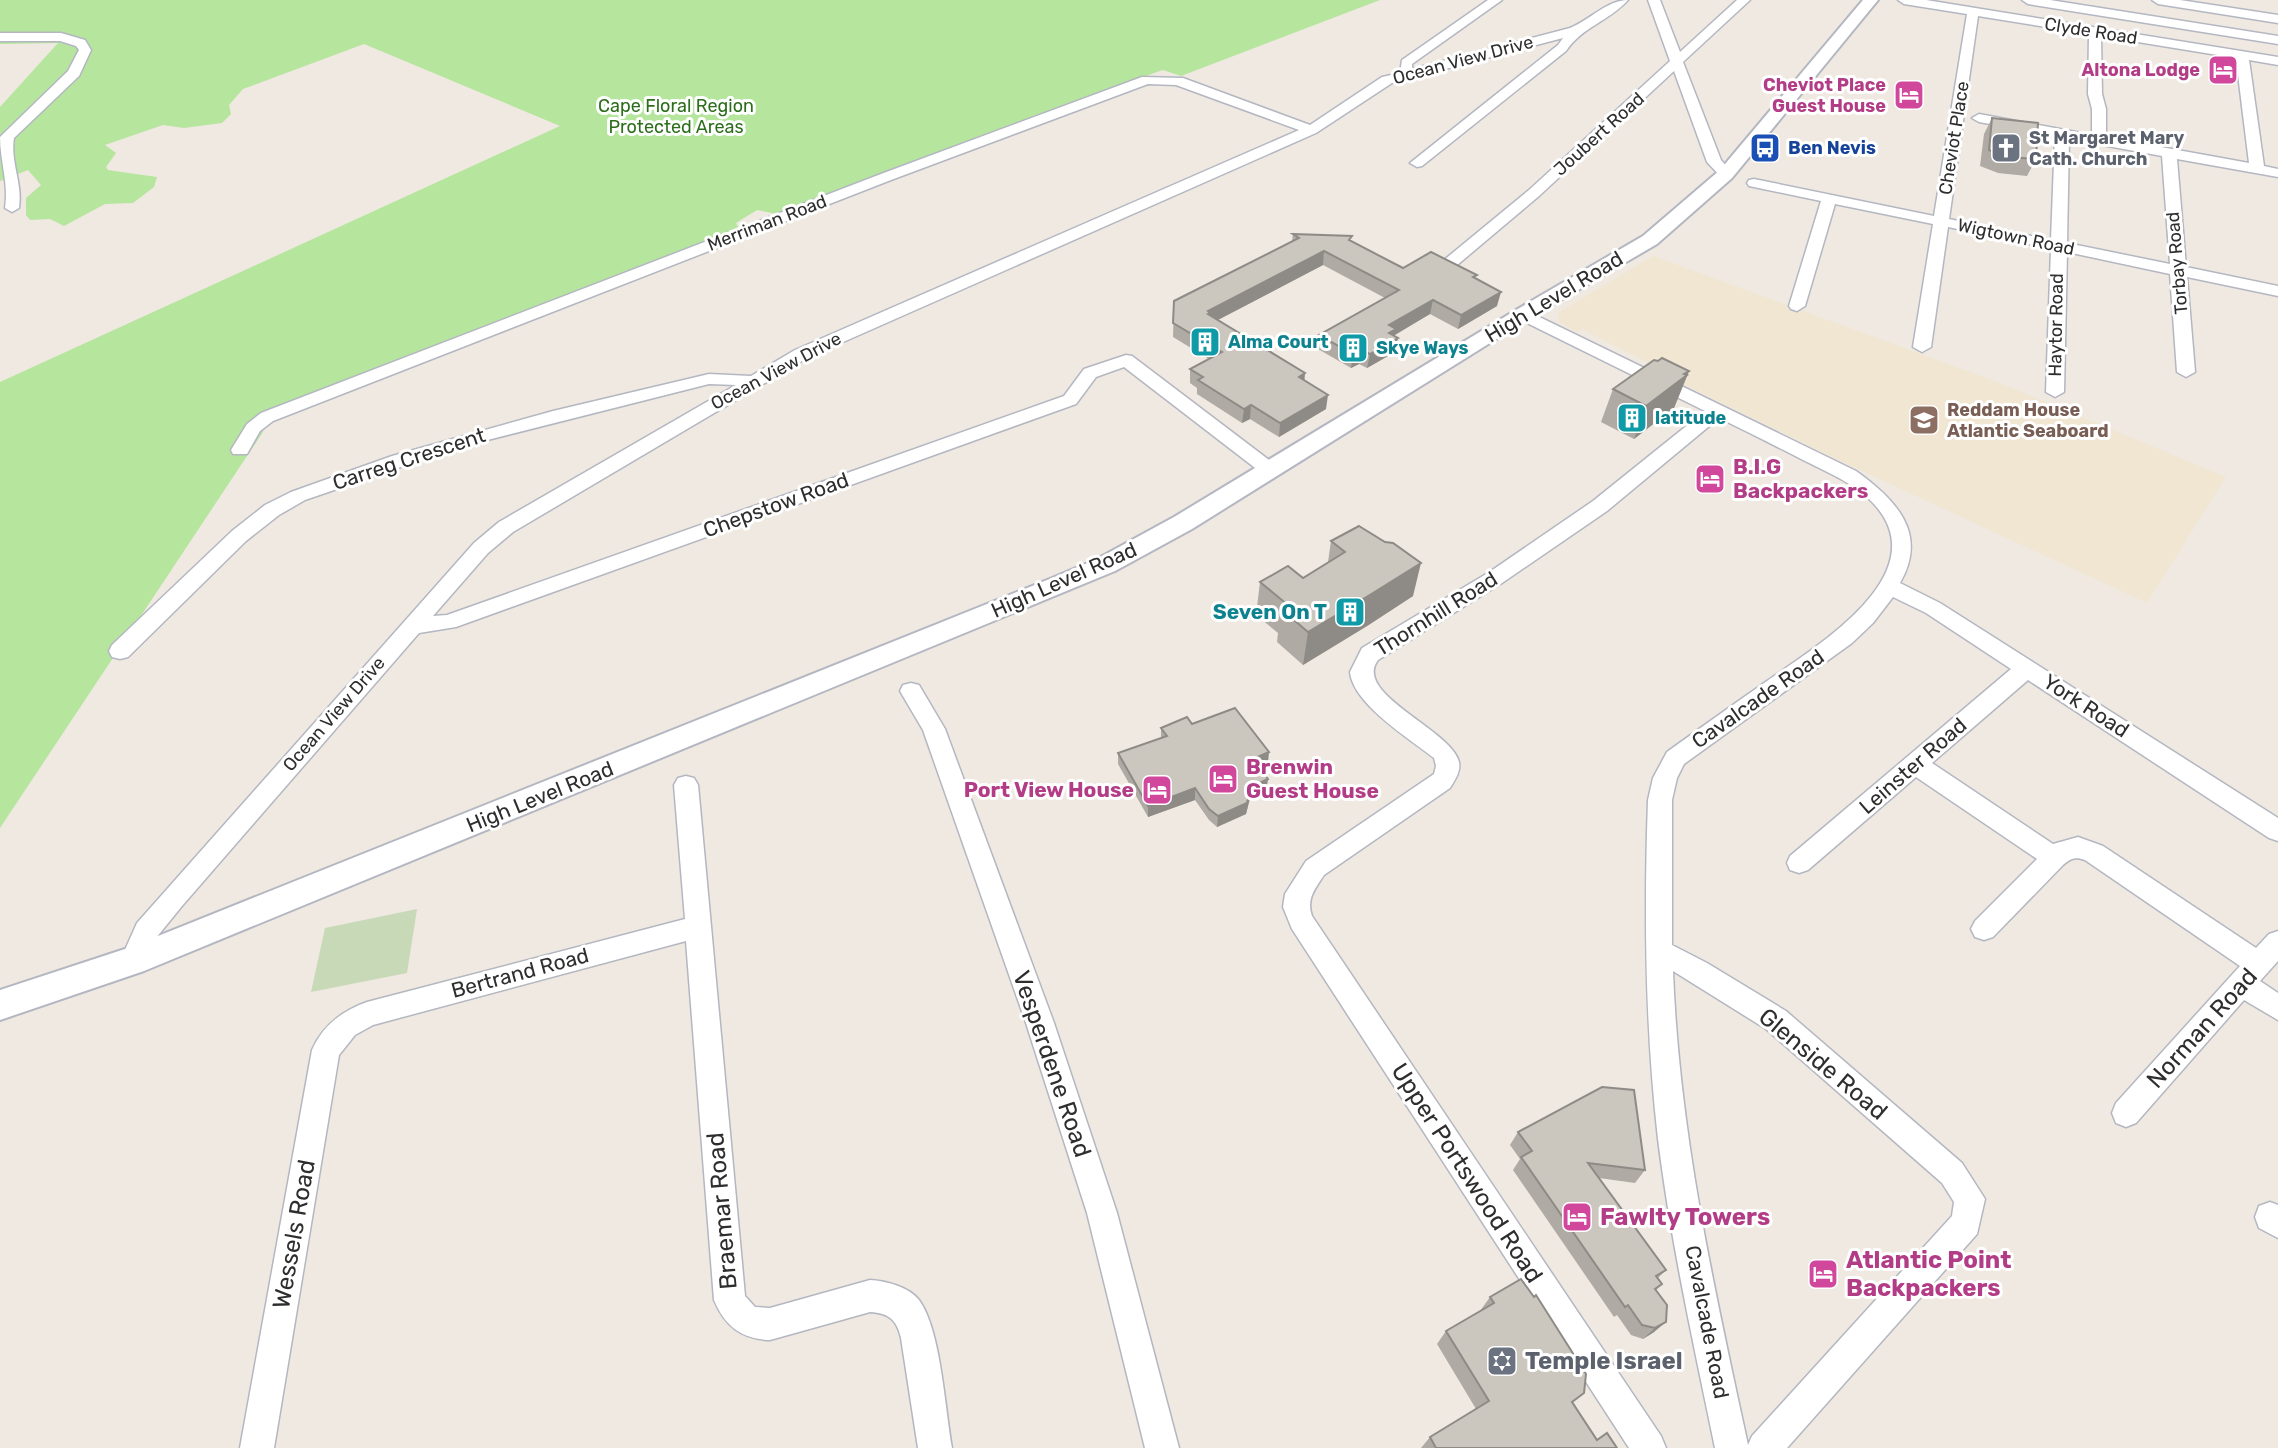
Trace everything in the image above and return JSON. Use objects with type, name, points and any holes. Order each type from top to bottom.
[{"type":"street","points":[[1406,74],[1406,63],[1496,0]]},
{"type":"street","name":"Ocean View Drive","points":[[133,961],[146,931],[173,898],[481,548],[499,532],[802,354],[1311,130],[1377,85],[1406,74],[1574,31],[1591,24],[1622,0]]},
{"type":"street","points":[[1654,0],[1714,162],[1726,174]]},
{"type":"street","name":"Joubert Road","points":[[1450,262],[1534,193],[1744,0]]},
{"type":"street","name":"High Level Road","points":[[0,1005],[133,961],[1106,565],[1183,523],[1522,314],[1650,240],[1726,174],[1871,0]]},
{"type":"street","name":"Clyde Road","points":[[1904,0],[2278,61]]},
{"type":"street","points":[[2028,0],[2278,40]]},
{"type":"street","points":[[2158,0],[2278,19]]},
{"type":"street","points":[[2257,0],[2260,16]]},
{"type":"street","name":"Cheviot Place","points":[[1922,347],[1973,11]]},
{"type":"street","points":[[1417,163],[1562,48],[1574,31]]},
{"type":"street","points":[[2095,31],[2095,94],[2099,109],[2099,140]]},
{"type":"street","points":[[0,37],[61,37],[76,40],[85,50],[74,73],[7,137],[4,148],[16,196],[12,208]]},
{"type":"street","points":[[2242,55],[2257,170]]},
{"type":"street","name":"Merriman Road","points":[[240,450],[250,432],[267,417],[873,182],[1147,80],[1178,81],[1311,130]]},
{"type":"street","points":[[1979,118],[2278,175]]},
{"type":"street","name":"Haytor Road","points":[[2055,392],[2062,133]]},
{"type":"street","name":"Torbay Road","points":[[2169,153],[2186,372]]},
{"type":"street","name":"Wigtown Road","points":[[1754,183],[2278,290]]},
{"type":"street","points":[[1797,306],[1829,199]]},
{"type":"street","name":"Cavalcade Road","points":[[1522,314],[1849,475],[1887,504],[1902,531],[1900,553],[1890,587],[1865,620],[1844,638],[1675,758],[1665,778],[1660,800],[1658,951],[1668,1099],[1692,1254],[1732,1448]]},
{"type":"street","name":"Chepstow Road","points":[[412,626],[449,621],[1070,400],[1090,373],[1126,360],[1270,470]]},
{"type":"street","name":"Carreg Crescent","points":[[120,651],[239,536],[272,510],[298,496],[344,478],[478,435],[709,379],[721,377],[752,381]]},
{"type":"street","name":"Thornhill Road","points":[[1297,894],[1315,868],[1442,781],[1447,773],[1447,759],[1442,752],[1380,702],[1363,683],[1361,669],[1370,654],[1495,578],[1601,506],[1718,410]]},
{"type":"street","name":"York Road","points":[[1890,587],[1933,608],[2278,831]]},
{"type":"street","name":"Leinster Road","points":[[1799,863],[2027,668]]},
{"type":"street","name":"Vesperdene Road","points":[[911,691],[934,729],[1041,1023],[1102,1213],[1163,1448]]},
{"type":"street","points":[[1915,764],[2064,852],[2095,853],[2250,974],[2278,1009]]},
{"type":"street","name":"Braemar Road","points":[[685,785],[730,1300],[736,1313],[745,1321],[755,1324],[770,1324],[870,1296],[884,1296],[903,1307],[915,1327],[934,1448]]},
{"type":"street","points":[[1984,929],[2064,852]]},
{"type":"street","name":"Upper Portswood Road","points":[[1297,894],[1296,907],[1301,921],[1648,1448]]},
{"type":"street","name":"Bertrand Road","points":[[345,1026],[367,1014],[696,927]]},
{"type":"street","name":"Norman Road","points":[[2126,1113],[2278,942]]},
{"type":"street","name":"Glenside Road","points":[[1658,951],[1698,971],[1776,1020],[1952,1172],[1970,1199],[1966,1223],[1764,1448]]},
{"type":"street","name":"Wessels Road","points":[[257,1448],[326,1049],[345,1026]]},
{"type":"shaded area","name":"Reddam House Atlantic Seaboard","points":[[1653,256],[2000,383],[2226,477],[2147,603],[1834,458],[1647,366],[1650,364],[1582,329],[1577,332],[1559,322],[1558,313]]},
{"type":"green space","name":"Cape Floral Region Protected Areas","points":[[0,0],[1380,0],[1181,76],[1163,70],[1157,72],[884,172],[781,215],[757,210],[736,223],[740,230],[265,415],[263,432],[0,828],[0,382],[560,126],[364,44],[243,89],[229,105],[231,114],[222,123],[184,128],[163,125],[105,145],[116,153],[106,167],[108,170],[157,177],[154,187],[133,203],[105,204],[64,226],[50,219],[30,220],[26,215],[26,198],[41,185],[28,170],[0,181],[0,107],[58,43],[0,44]]},
{"type":"green space","points":[[417,909],[407,973],[311,992],[325,928]]},
{"type":"building","points":[[1992,118],[2038,123],[2036,159],[2006,157],[1989,150]]},
{"type":"building","points":[[1293,234],[1352,236],[1349,240],[1403,268],[1431,252],[1477,275],[1473,277],[1501,292],[1461,315],[1433,300],[1389,325],[1396,329],[1389,333],[1398,338],[1370,354],[1361,349],[1353,354],[1319,335],[1399,290],[1324,251],[1208,311],[1208,314],[1305,373],[1299,377],[1328,395],[1280,423],[1251,405],[1244,409],[1198,380],[1203,377],[1190,369],[1222,352],[1173,323],[1174,301],[1299,238]]},
{"type":"building","points":[[1662,358],[1689,371],[1646,406],[1613,389],[1654,360]]},
{"type":"building","points":[[1359,526],[1385,542],[1393,543],[1421,563],[1308,632],[1281,609],[1288,605],[1260,582],[1288,566],[1303,578],[1345,552],[1331,541]]},
{"type":"building","points":[[1235,708],[1269,752],[1253,759],[1268,779],[1251,787],[1247,803],[1218,816],[1209,809],[1195,788],[1148,806],[1118,753],[1167,736],[1161,728],[1187,717],[1192,724]]},
{"type":"building","name":"Fawlty Towers","points":[[1602,1087],[1634,1090],[1645,1170],[1588,1163],[1666,1270],[1656,1276],[1662,1284],[1655,1289],[1667,1305],[1666,1322],[1655,1328],[1642,1325],[1628,1305],[1625,1307],[1521,1157],[1532,1151],[1518,1132]]},
{"type":"building","name":"Temple Israel","points":[[1521,1279],[1534,1297],[1536,1295],[1586,1374],[1584,1393],[1572,1402],[1597,1440],[1607,1433],[1617,1448],[1436,1448],[1430,1437],[1489,1401],[1446,1331],[1494,1303],[1490,1297]]},
{"type":"place","name":"Altona Lodge","points":[[2223,70]]},
{"type":"place","name":"Cheviot Place Guest House","points":[[1909,95]]},
{"type":"place","name":"Ben Nevis","points":[[1765,148]]},
{"type":"place","name":"St Margaret Mary Cath. Church","points":[[2006,148]]},
{"type":"place","name":"Alma Court","points":[[1205,342]]},
{"type":"place","name":"Skye Ways","points":[[1353,348]]},
{"type":"place","name":"latitude","points":[[1632,418]]},
{"type":"place","name":"Reddam House Atlantic Seaboard","points":[[1924,420]]},
{"type":"place","name":"B.I.G Backpackers","points":[[1710,479]]},
{"type":"place","name":"Seven On T","points":[[1350,612]]},
{"type":"place","name":"Brenwin Guest House","points":[[1223,779]]},
{"type":"place","name":"Port View House","points":[[1157,790]]},
{"type":"place","name":"Fawlty Towers","points":[[1577,1217]]},
{"type":"place","name":"Atlantic Point Backpackers","points":[[1823,1274]]},
{"type":"place","name":"Temple Israel","points":[[1502,1361]]}]
